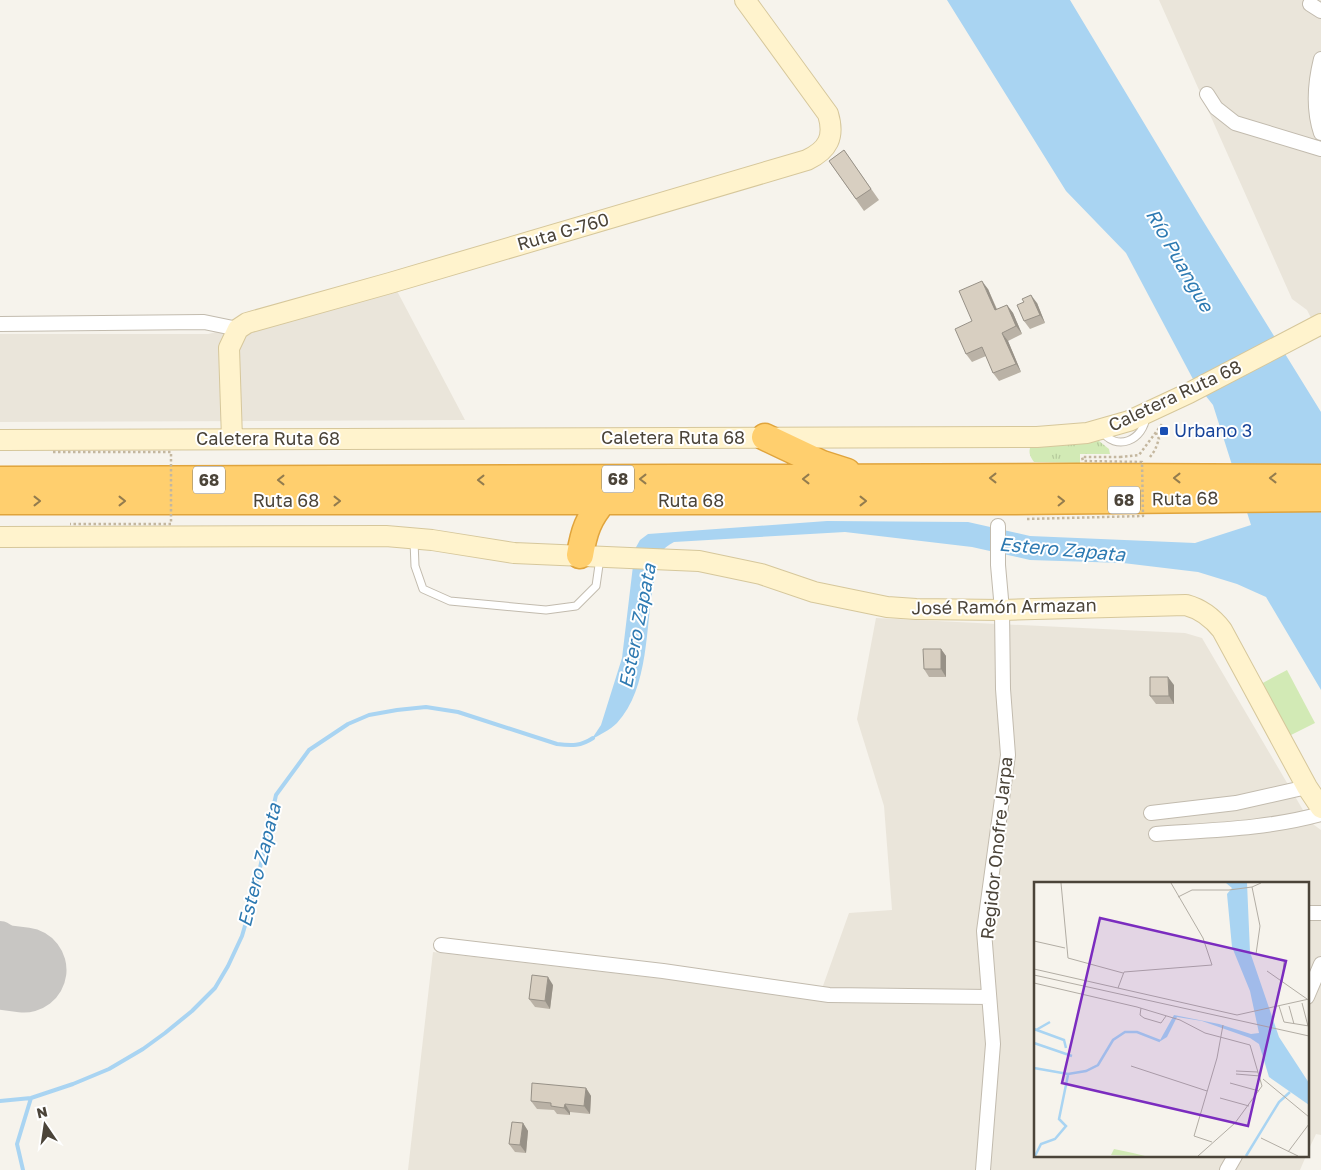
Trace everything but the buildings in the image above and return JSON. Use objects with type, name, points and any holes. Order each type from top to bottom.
[{"type":"highway","points":[[765,437],[822,464],[872,479]]},
{"type":"highway","name":"Ruta 68","points":[[0,501],[1012,501],[1231,488],[1321,478]]},
{"type":"highway","name":"Ruta 68","points":[[0,480],[872,479],[1231,488],[1321,498]]},
{"type":"highway","points":[[590,555],[586,525],[604,500]]},
{"type":"street","name":"Ruta G-760","points":[[238,329],[258,319],[400,280],[797,163],[818,154],[830,140],[831,122],[828,114],[745,0]]},
{"type":"street","points":[[1321,59],[1316,77],[1316,109],[1321,133]]},
{"type":"street","points":[[1207,94],[1216,108],[1235,123],[1321,149]]},
{"type":"street","points":[[0,324],[204,322],[238,329],[229,348],[232,439]]},
{"type":"street","name":"Caletera Ruta 68","points":[[0,440],[1054,437],[1101,430],[1122,424],[1189,393],[1321,324]]},
{"type":"street","name":"Regidor Onofre Jarpa","points":[[983,1170],[993,1044],[984,932],[1008,755],[1003,690],[998,526]]},
{"type":"street","points":[[0,537],[363,535],[414,538],[514,553],[590,555]]},
{"type":"street","name":"José Ramón Armazan","points":[[590,555],[664,558],[724,565],[761,574],[814,592],[887,607],[1002,610],[1178,604],[1194,607],[1209,616],[1222,630],[1307,786],[1321,808]]},
{"type":"street","points":[[1151,813],[1236,803],[1307,786]]},
{"type":"street","points":[[1156,834],[1270,825],[1321,814]]},
{"type":"street","points":[[1308,912],[1321,913]]},
{"type":"street","points":[[441,945],[663,971],[829,995],[988,997]]},
{"type":"street","points":[[1308,995],[1321,964]]},
{"type":"street","points":[[1227,1170],[1234,1158]]},
{"type":"lane","points":[[414,538],[415,566],[423,589],[450,601],[546,610],[576,606],[596,586],[590,555]]},
{"type":"path","points":[[1156,433],[1159,439],[1155,450],[1151,457],[1142,462],[1083,461],[1082,456],[1120,457],[1140,455],[1165,420]]},
{"type":"path","points":[[46,452],[171,452],[171,524],[70,524]]},
{"type":"path","points":[[1027,519],[1143,516],[1142,462]]},
{"type":"shaded area","points":[[1159,0],[1321,0],[1321,338],[1307,310],[1292,299]]},
{"type":"shaded area","points":[[397,291],[465,420],[0,422],[0,334],[208,334]]},
{"type":"shaded area","points":[[876,618],[1185,633],[1202,638],[1310,822],[1321,830],[1321,1135],[1316,1134],[1308,1151],[1308,882],[1034,882],[1034,1158],[1305,1158],[1300,1170],[408,1170],[433,952],[819,997],[849,913],[892,910],[884,806],[857,719]]},
{"type":"green space","points":[[1099,441],[1109,449],[1110,454],[1080,454],[1080,463],[1034,462],[1030,453],[1032,443]]},
{"type":"green space","points":[[1287,670],[1315,723],[1287,737],[1259,685]]},
{"type":"water","name":"Río Puangue","points":[[947,0],[1070,0],[1321,412],[1321,690],[1266,597],[1237,584],[1198,572],[1123,563],[1030,560],[972,547],[845,532],[674,542],[663,550],[658,560],[641,674],[635,692],[628,708],[617,723],[591,740],[601,725],[622,658],[635,549],[640,540],[648,534],[827,521],[968,522],[1030,536],[1195,543],[1251,525],[1213,405],[1194,381],[1126,253],[1066,191]]},
{"type":"waterway","name":"Estero Zapata","points":[[0,1101],[31,1098],[73,1084],[109,1069],[143,1049],[165,1033],[192,1011],[215,988],[242,936],[254,895],[276,795],[309,750],[348,724],[369,715],[426,707],[458,712],[557,744],[576,745],[593,738]]},
{"type":"waterway","points":[[23,1170],[17,1144],[31,1098]]},
{"type":"taxiway","points":[[0,938],[19,955],[24,970]]},
{"type":"runway","points":[[0,967],[24,970]]},
{"type":"place","name":"Urbano 3","points":[[1164,431]]}]
